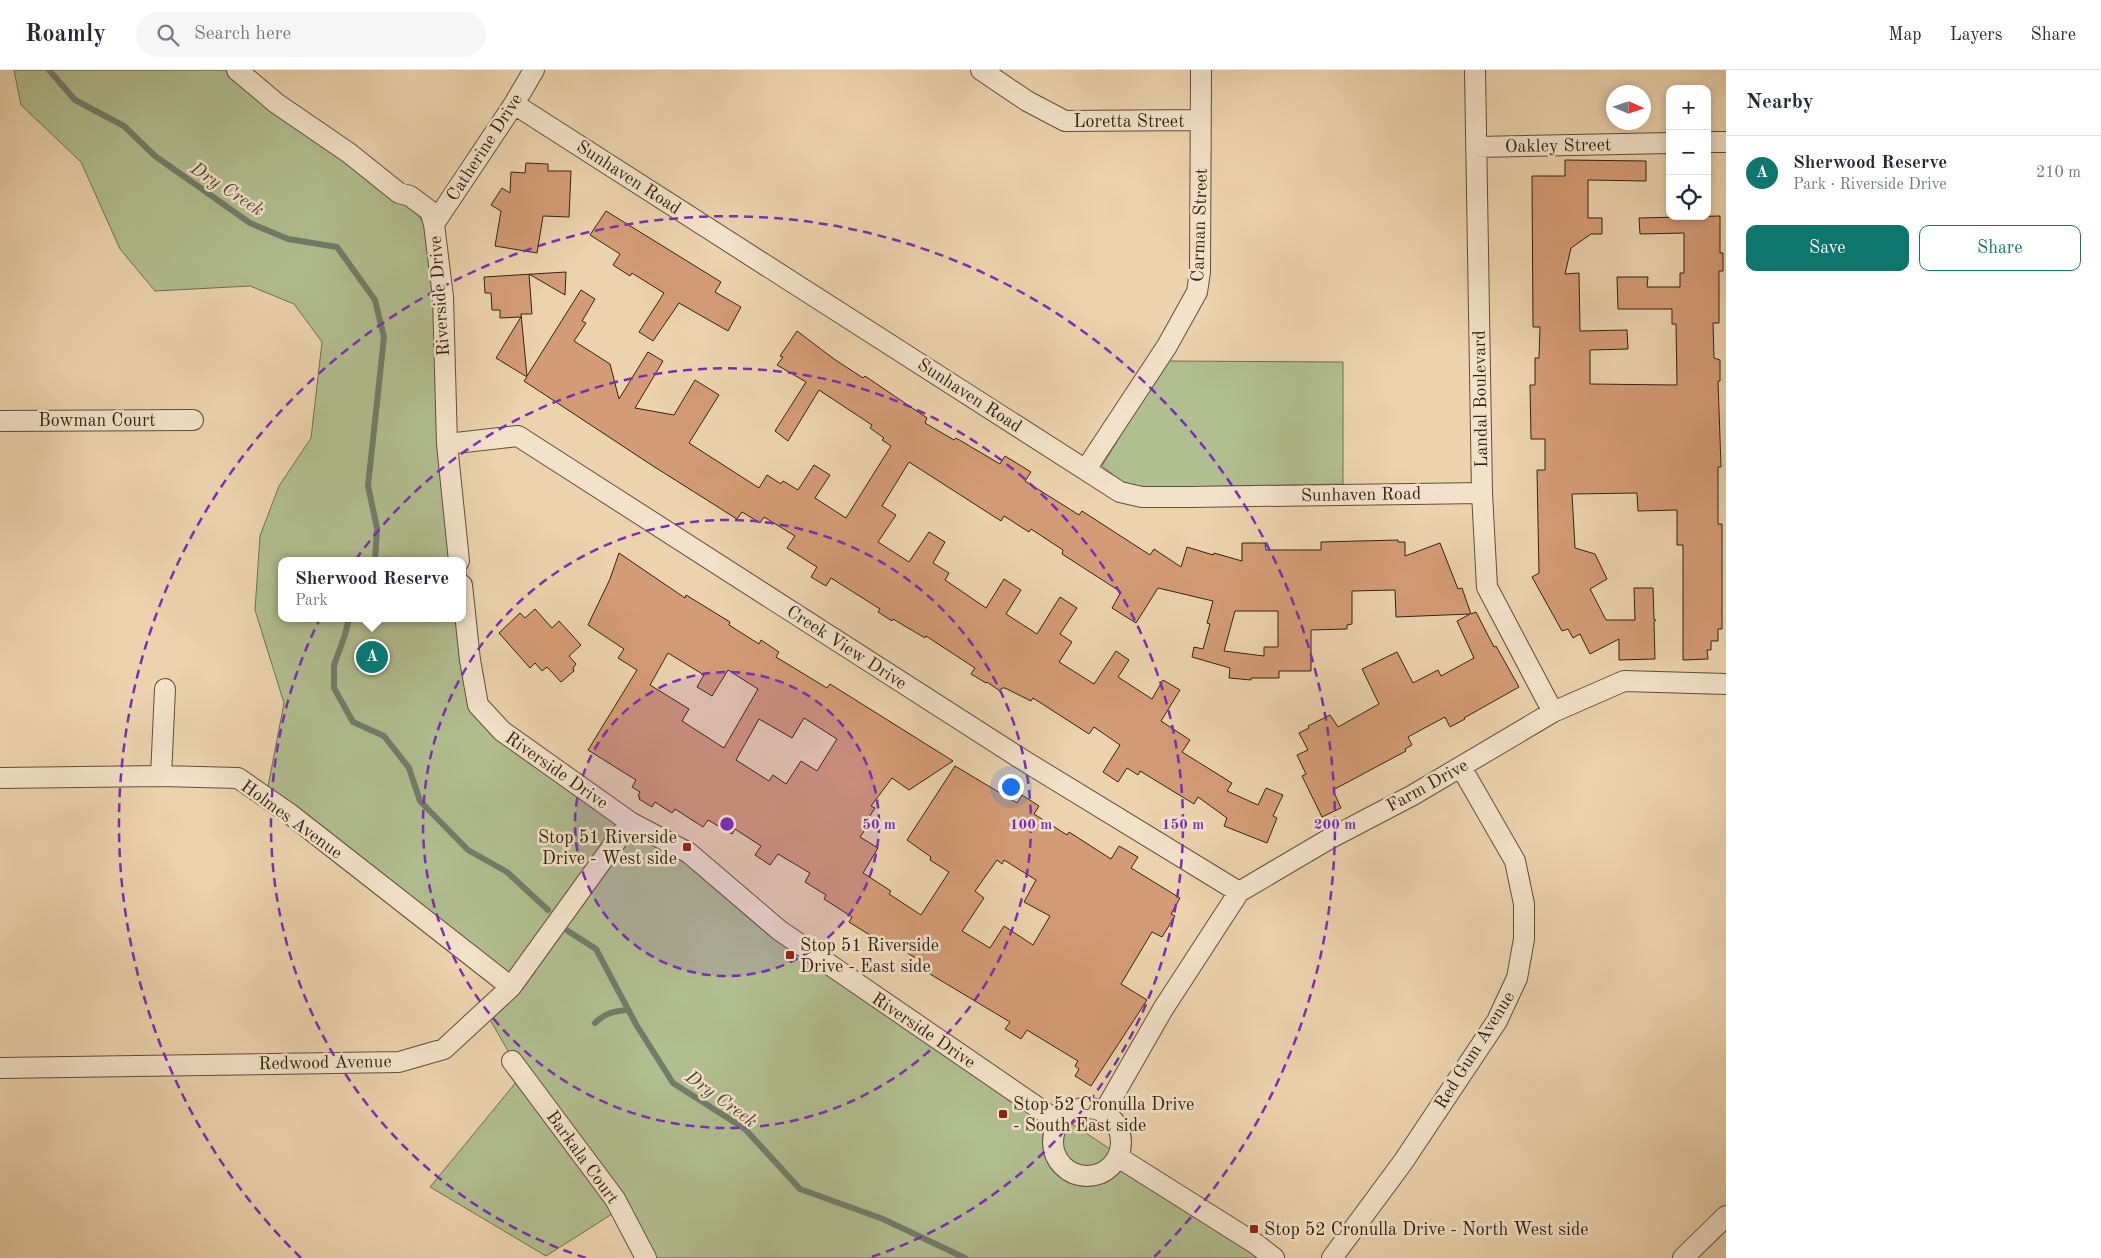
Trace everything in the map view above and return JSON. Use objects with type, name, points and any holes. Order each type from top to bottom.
[{"type":"street","name":"Riverside Drive","points":[[237,70],[276,103],[349,153],[399,193],[410,196],[430,211],[434,224],[443,297],[447,444],[459,557]]},
{"type":"street","name":"Catherine Drive","points":[[434,224],[514,104],[534,70]]},
{"type":"street","name":"Loretta Street","points":[[981,70],[1027,101],[1065,121],[1201,120]]},
{"type":"street","name":"Carman Street","points":[[1086,469],[1167,346],[1197,292],[1200,272],[1201,70]]},
{"type":"street","name":"Landal Boulevard","points":[[1475,70],[1482,493],[1487,587],[1553,712]]},
{"type":"street","name":"Sunhaven Road","points":[[514,104],[1120,492],[1142,497],[1482,493]]},
{"type":"street","points":[[1711,142],[1726,142]]},
{"type":"street","name":"Oakley Street","points":[[1476,147],[1666,143]]},
{"type":"street","name":"Bowman Court","points":[[0,421],[194,420]]},
{"type":"street","name":"Creek View Drive","points":[[447,444],[518,436],[1023,760],[1239,892]]},
{"type":"street","name":"Riverside Drive","points":[[466,622],[478,705],[502,731],[630,822],[689,853],[779,930],[1059,1122]]},
{"type":"street","name":"Farm Drive","points":[[1104,1112],[1163,1009],[1239,892],[1329,839],[1461,767],[1553,712],[1624,682],[1726,684]]},
{"type":"street","points":[[161,776],[164,689]]},
{"type":"street","name":"Red Gum Avenue","points":[[1332,1258],[1403,1162],[1491,1029],[1517,978],[1524,939],[1524,904],[1515,861],[1461,767]]},
{"type":"street","name":"Holmes Avenue","points":[[0,778],[161,776],[238,778],[290,814],[511,987]]},
{"type":"street","name":"Redwood Avenue","points":[[0,1068],[399,1062],[444,1049],[511,987],[630,822]]},
{"type":"street","name":"Barkala Court","points":[[512,1060],[615,1199],[646,1258]]},
{"type":"street","points":[[1095,1108],[1104,1112],[1118,1127],[1121,1137],[1118,1157],[1110,1167],[1100,1174],[1087,1176],[1064,1168],[1056,1158],[1052,1146],[1059,1122],[1075,1110],[1095,1108]]},
{"type":"street","points":[[1118,1157],[1256,1244],[1274,1258]]},
{"type":"street","points":[[1683,1258],[1726,1216]]},
{"type":"green space","points":[[14,70],[238,70],[407,201],[427,227],[439,270],[465,557],[278,557],[278,622],[466,622],[466,571],[478,705],[838,971],[1231,1228],[1273,1258],[644,1258],[620,1209],[546,1256],[430,1187],[522,1075],[485,1011],[511,987],[266,797],[284,703],[255,610],[260,536],[279,486],[311,438],[322,342],[294,304],[250,286],[155,291],[120,249],[81,162],[21,105]]},
{"type":"green space","points":[[1166,361],[1343,362],[1343,484],[1180,487],[1147,490],[1122,482],[1102,466]]},
{"type":"building","points":[[1565,160],[1646,161],[1646,181],[1588,180],[1588,218],[1602,218],[1602,234],[1591,234],[1571,248],[1565,274],[1579,273],[1580,331],[1627,330],[1628,349],[1590,350],[1590,384],[1677,385],[1676,324],[1672,324],[1672,309],[1618,309],[1617,277],[1648,277],[1647,287],[1680,287],[1680,273],[1684,273],[1684,233],[1640,234],[1639,218],[1711,220],[1711,216],[1720,216],[1720,253],[1723,253],[1723,271],[1719,271],[1719,323],[1713,323],[1714,358],[1720,360],[1720,381],[1718,381],[1721,467],[1718,467],[1718,524],[1722,524],[1722,629],[1718,629],[1718,641],[1711,641],[1711,650],[1707,650],[1708,659],[1683,660],[1683,545],[1677,545],[1677,510],[1638,511],[1637,493],[1572,494],[1575,548],[1595,554],[1607,579],[1590,589],[1606,620],[1635,620],[1634,588],[1653,588],[1654,620],[1656,620],[1654,622],[1655,659],[1619,660],[1619,639],[1590,654],[1580,634],[1573,638],[1568,629],[1562,631],[1532,577],[1539,573],[1537,470],[1545,470],[1545,439],[1531,439],[1530,385],[1535,385],[1535,358],[1539,358],[1540,327],[1533,327],[1532,176],[1565,176]]},
{"type":"building","points":[[526,163],[548,164],[548,171],[571,171],[569,217],[543,216],[537,253],[495,246],[501,211],[491,205],[502,188],[510,193],[511,172],[525,173]]},
{"type":"building","points":[[606,211],[721,282],[715,292],[741,307],[728,331],[679,303],[653,341],[639,332],[664,293],[632,273],[630,276],[613,265],[620,254],[590,235]]},
{"type":"building","points":[[566,272],[565,295],[529,274]]},
{"type":"building","points":[[529,274],[532,314],[521,314],[527,376],[581,290],[595,299],[582,321],[586,323],[574,341],[610,364],[619,399],[648,352],[663,361],[635,408],[674,415],[695,380],[719,395],[689,443],[759,488],[767,475],[781,484],[783,481],[798,490],[814,465],[830,475],[815,498],[846,518],[891,446],[882,440],[884,438],[870,428],[872,425],[819,390],[788,441],[775,431],[806,382],[777,365],[783,357],[780,356],[797,331],[834,359],[863,378],[865,376],[927,418],[925,423],[954,440],[956,438],[1000,464],[1005,456],[1031,472],[1025,481],[1079,515],[1082,511],[1150,555],[1154,549],[1181,567],[1187,547],[1242,561],[1242,543],[1265,543],[1266,550],[1321,550],[1321,542],[1398,540],[1398,542],[1405,542],[1405,556],[1440,543],[1458,589],[1462,588],[1471,614],[1476,612],[1494,647],[1496,646],[1519,687],[1450,727],[1445,717],[1408,737],[1412,745],[1405,749],[1406,751],[1333,790],[1341,808],[1322,817],[1302,776],[1306,774],[1297,755],[1308,750],[1299,733],[1309,728],[1308,726],[1330,715],[1338,727],[1379,704],[1362,669],[1397,652],[1413,683],[1438,670],[1441,676],[1474,658],[1457,621],[1470,614],[1396,617],[1395,590],[1352,591],[1352,624],[1347,625],[1347,629],[1311,630],[1311,671],[1279,671],[1279,678],[1251,678],[1251,680],[1229,678],[1230,668],[1192,657],[1194,647],[1203,649],[1210,624],[1207,623],[1213,601],[1158,588],[1136,623],[1112,608],[1121,592],[1062,554],[1063,550],[1031,529],[1029,532],[1004,516],[1001,521],[909,462],[882,506],[896,515],[878,542],[909,562],[929,532],[945,542],[933,563],[949,573],[945,580],[986,608],[1004,579],[1021,590],[1006,614],[1037,634],[1060,597],[1077,608],[1060,634],[1072,642],[1059,662],[1094,684],[1116,651],[1129,660],[1118,677],[1152,699],[1163,680],[1180,690],[1161,721],[1190,740],[1182,752],[1232,783],[1227,791],[1258,805],[1266,788],[1283,795],[1273,816],[1277,818],[1267,843],[1224,826],[1227,818],[1198,797],[1194,804],[1140,771],[1138,775],[1127,768],[1118,782],[1103,772],[1120,745],[1094,727],[1089,734],[1033,698],[1031,701],[1005,688],[1002,688],[1000,691],[971,674],[975,668],[926,636],[925,638],[893,619],[892,621],[878,612],[880,609],[831,578],[826,586],[811,577],[817,567],[787,548],[795,536],[764,517],[760,523],[742,512],[737,519],[524,381],[527,377],[496,358],[521,317],[500,318],[500,310],[492,310],[491,293],[485,293],[484,277]],"holes":[[[1235,611],[1278,611],[1278,647],[1264,647],[1264,656],[1224,651]]]},
{"type":"building","points":[[619,553],[685,598],[686,595],[730,622],[729,625],[759,644],[761,640],[779,652],[776,657],[827,688],[830,684],[953,761],[909,790],[892,778],[871,806],[875,808],[866,822],[869,824],[860,837],[878,848],[863,873],[891,891],[889,894],[921,915],[949,872],[930,860],[931,857],[907,840],[955,766],[1017,803],[1022,795],[1039,806],[1034,814],[1067,835],[1069,832],[1111,859],[1119,846],[1138,857],[1131,868],[1180,898],[1171,914],[1175,916],[1162,937],[1152,932],[1121,984],[1147,1000],[1091,1086],[1075,1076],[1079,1069],[1075,1066],[1078,1061],[1027,1030],[1021,1039],[1005,1029],[1010,1022],[920,968],[923,963],[892,943],[889,947],[849,922],[852,917],[824,899],[826,895],[805,882],[810,873],[778,854],[770,865],[755,855],[761,846],[735,829],[732,834],[708,820],[703,827],[675,809],[672,813],[655,802],[652,807],[639,799],[640,792],[632,787],[636,780],[588,750],[637,670],[618,658],[624,649],[588,625],[610,579]],"holes":[[[668,653],[704,675],[697,687],[712,696],[728,670],[758,689],[724,748],[682,721],[689,709],[650,685]],[[804,718],[837,739],[817,771],[801,761],[786,784],[773,775],[769,781],[736,760],[759,719],[792,738]],[[997,860],[1002,864],[1004,860],[1036,880],[1024,902],[1050,916],[1033,945],[1004,926],[990,948],[962,931],[984,898],[975,891]]]},
{"type":"building","points":[[535,609],[552,628],[559,621],[581,645],[569,656],[576,664],[573,668],[574,671],[561,682],[547,667],[542,671],[535,663],[530,668],[499,633],[520,613],[525,618]]},
{"type":"waterway","name":"Dry Creek","points":[[49,70],[75,100],[124,126],[155,156],[250,223],[288,239],[337,247],[375,300],[384,337],[368,486],[377,528],[375,557]]},
{"type":"waterway","name":"Dry Creek","points":[[348,622],[334,665],[334,688],[353,722],[384,736],[409,768],[420,801],[468,850],[507,872],[548,910]]},
{"type":"waterway","name":"Dry Creek","points":[[568,931],[596,949],[637,1026],[673,1083],[745,1129],[800,1189],[883,1219],[965,1258]]},
{"type":"waterway","points":[[595,1023],[610,1013],[628,1010]]},
{"type":"place","name":"Sherwood Reserve","points":[[372,657]]},
{"type":"place","name":"Stop 51 Riverside Drive - West side","points":[[687,847]]},
{"type":"place","name":"Stop 51 Riverside Drive - East side","points":[[790,955]]},
{"type":"place","name":"Stop 52 Cronulla Drive - South East side","points":[[1003,1114]]},
{"type":"place","name":"Stop 52 Cronulla Drive - North West side","points":[[1254,1229]]}]
